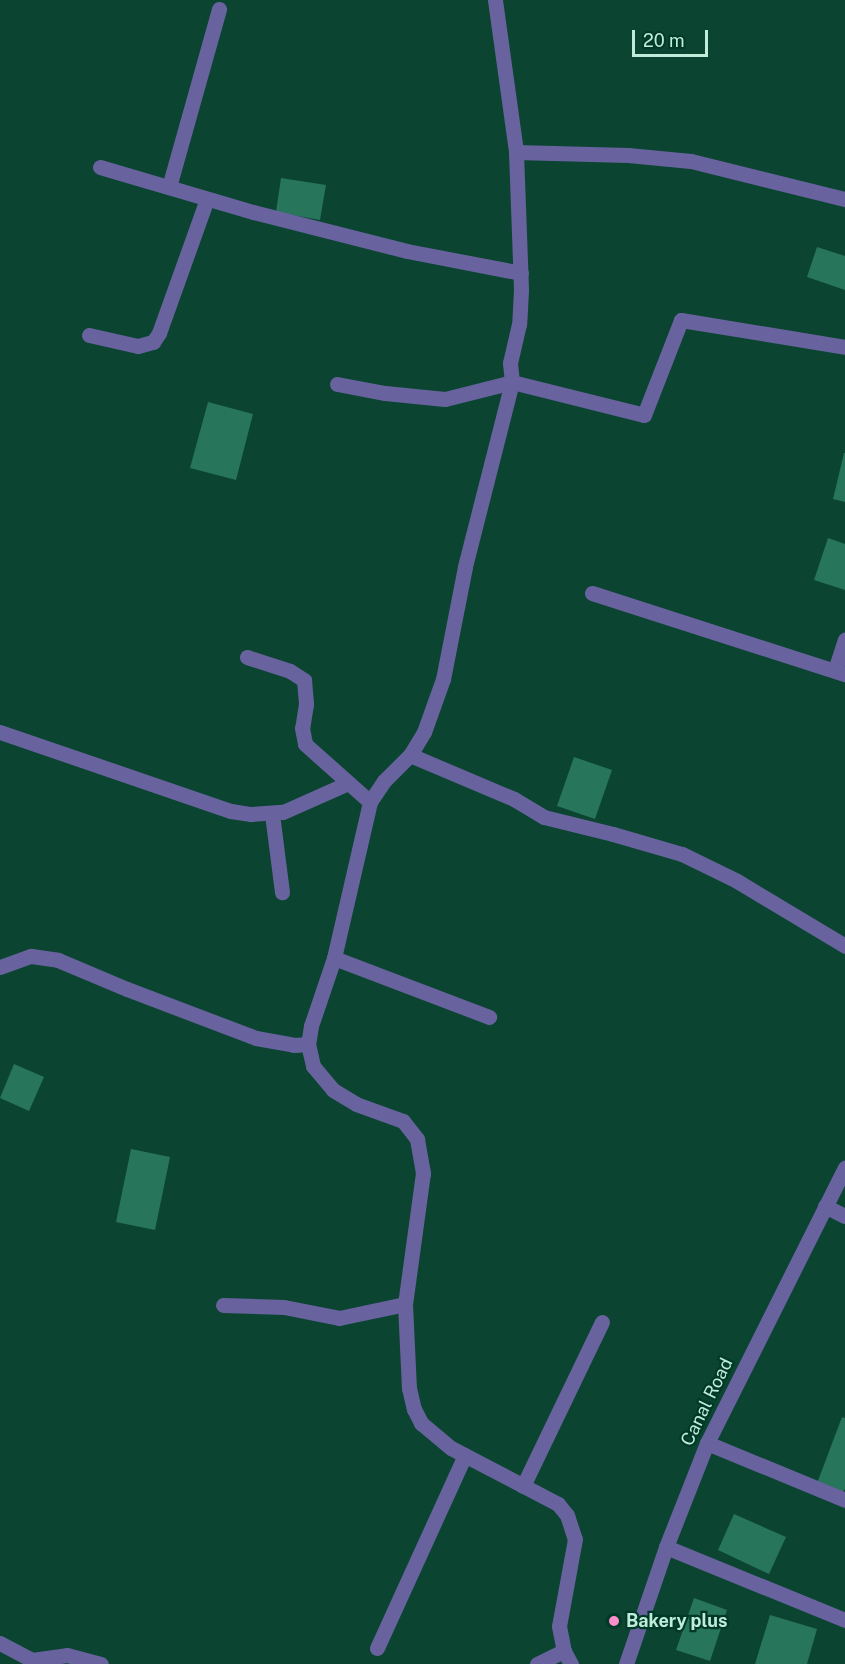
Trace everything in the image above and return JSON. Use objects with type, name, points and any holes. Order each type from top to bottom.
[{"type":"street","points":[[495,0],[516,153],[521,273],[519,324],[510,363],[512,382],[465,567],[443,679],[424,732],[410,755],[384,781],[370,802],[334,958],[310,1026],[308,1044],[313,1066],[333,1090],[356,1104],[404,1122],[417,1139],[423,1173],[405,1304],[409,1388],[414,1410],[431,1432],[465,1455],[558,1504],[572,1526],[575,1539],[559,1626],[568,1658],[537,1664]]},
{"type":"street","points":[[169,187],[219,9]]},
{"type":"street","points":[[516,153],[628,155],[690,161],[845,199]]},
{"type":"street","points":[[100,167],[207,199],[407,252],[521,273]]},
{"type":"street","points":[[89,335],[138,346],[153,342],[159,333],[207,199]]},
{"type":"street","points":[[337,384],[385,393],[445,399],[512,382],[644,415],[681,320],[845,347]]},
{"type":"street","points":[[592,593],[840,672],[845,640]]},
{"type":"street","points":[[247,657],[290,670],[304,680],[306,705],[302,728],[305,744],[370,802]]},
{"type":"street","points":[[0,732],[231,811],[272,814],[294,807],[348,783]]},
{"type":"street","points":[[410,755],[514,799],[544,817],[613,834],[682,855],[737,881],[845,946]]},
{"type":"street","points":[[272,814],[282,892]]},
{"type":"street","points":[[0,967],[31,956],[58,960],[127,990],[256,1038],[294,1045],[308,1044]]},
{"type":"street","points":[[334,958],[489,1017]]},
{"type":"street","name":"Canal Road","points":[[626,1664],[666,1547],[707,1443],[845,1168]]},
{"type":"street","points":[[825,1206],[845,1216]]},
{"type":"street","points":[[223,1305],[284,1307],[339,1318],[405,1304]]},
{"type":"street","points":[[523,1486],[602,1322]]},
{"type":"street","points":[[707,1443],[845,1500]]},
{"type":"street","points":[[377,1648],[465,1455]]},
{"type":"street","points":[[666,1547],[845,1620]]},
{"type":"street","points":[[0,1643],[32,1660],[67,1655],[101,1664]]},
{"type":"building","points":[[281,178],[326,185],[320,220],[276,212]]},
{"type":"building","points":[[817,247],[845,256],[845,290],[807,277]]},
{"type":"building","points":[[208,402],[253,414],[236,480],[190,468]]},
{"type":"building","points":[[845,453],[845,502],[833,499]]},
{"type":"building","points":[[828,538],[845,544],[845,590],[814,580]]},
{"type":"building","points":[[574,757],[612,770],[595,819],[557,806]]},
{"type":"building","points":[[14,1064],[44,1077],[29,1111],[0,1098]]},
{"type":"building","points":[[131,1149],[170,1157],[155,1230],[116,1222]]},
{"type":"building","points":[[842,1417],[845,1418],[845,1489],[841,1495],[816,1486]]},
{"type":"building","points":[[734,1514],[786,1537],[769,1574],[718,1550]]},
{"type":"building","points":[[694,1598],[727,1610],[710,1661],[676,1650]]},
{"type":"building","points":[[770,1615],[817,1629],[807,1664],[755,1664]]},
{"type":"place","name":"Bakery plus","points":[[614,1621]]}]
